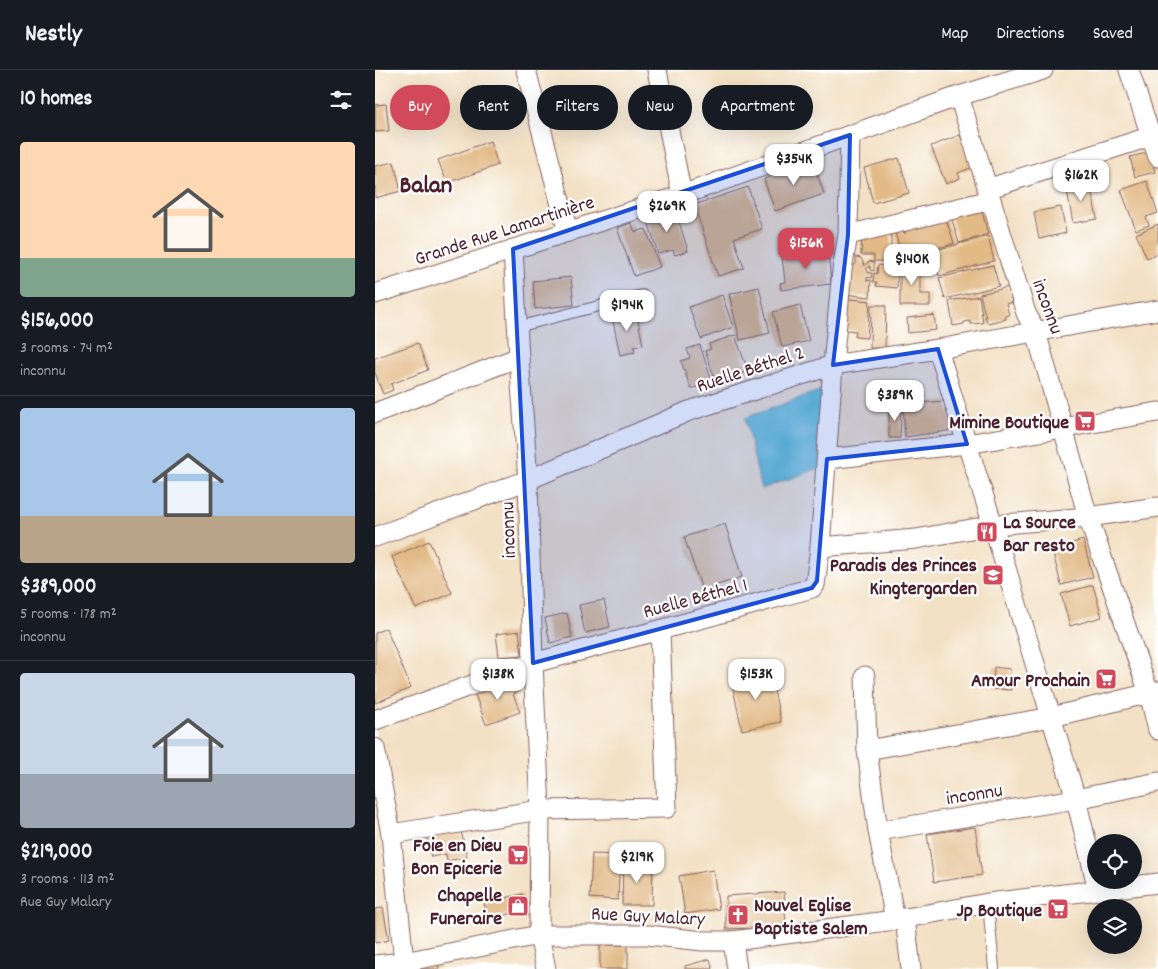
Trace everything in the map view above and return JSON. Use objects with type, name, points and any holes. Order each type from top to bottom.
[{"type":"street","points":[[526,70],[568,232]]},
{"type":"street","points":[[657,70],[682,195]]},
{"type":"street","name":"Grande Rue Lamartinière","points":[[375,294],[682,195],[959,96],[1043,70]]},
{"type":"street","points":[[1129,70],[1154,135],[1158,157]]},
{"type":"street","name":"inconnu","points":[[959,96],[1026,313],[1037,332],[1042,356],[1064,427],[1088,517],[1153,692],[1158,730]]},
{"type":"street","points":[[833,365],[842,270],[848,235],[850,135]]},
{"type":"street","points":[[848,235],[909,221],[1154,135]]},
{"type":"street","name":"inconnu","points":[[513,249],[528,480],[533,663],[540,810],[539,935],[546,969]]},
{"type":"street","name":"Ruelle Béthel 2","points":[[375,537],[528,480],[689,411],[833,365],[938,349],[1158,310]]},
{"type":"street","points":[[938,349],[1052,717],[1076,799],[1099,890]]},
{"type":"street","points":[[375,412],[519,357]]},
{"type":"street","name":"Ruelle Béthel 1","points":[[375,720],[533,663],[812,588],[817,581],[821,547],[833,365]]},
{"type":"street","points":[[827,459],[967,444],[1158,412]]},
{"type":"street","points":[[821,547],[916,539],[993,525],[1088,517],[1158,507]]},
{"type":"street","points":[[391,834],[540,810],[667,808],[660,630]]},
{"type":"street","points":[[865,676],[867,750],[878,831],[911,969]]},
{"type":"street","points":[[867,750],[1052,717],[1153,692]]},
{"type":"street","points":[[375,748],[391,834],[404,962]]},
{"type":"street","name":"inconnu","points":[[878,831],[1076,799],[1158,782]]},
{"type":"street","name":"Rue Guy Malary","points":[[375,965],[404,962],[539,935],[648,935],[703,941],[733,941],[900,919],[988,903],[1158,883]]},
{"type":"street","points":[[733,941],[737,969]]},
{"type":"lane","points":[[517,327],[642,295]]},
{"type":"lane","points":[[988,903],[994,969]]},
{"type":"highlighted area","points":[[850,135],[848,235],[833,365],[938,349],[967,444],[827,459],[817,581],[812,588],[533,663],[513,249]]},
{"type":"water","points":[[821,390],[820,468],[761,489],[745,418]]},
{"type":"building","points":[[386,104],[389,131],[375,132],[375,105]]},
{"type":"building","points":[[960,135],[973,167],[958,173],[960,178],[946,184],[931,146]]},
{"type":"building","points":[[490,141],[498,165],[447,183],[438,160]]},
{"type":"building","points":[[1150,152],[1155,172],[1135,177],[1130,157]]},
{"type":"building","points":[[899,158],[909,193],[873,203],[864,168]]},
{"type":"building","points":[[394,162],[401,191],[375,198],[375,166]]},
{"type":"building","points":[[813,162],[824,194],[775,211],[764,179]]},
{"type":"building","points":[[1090,181],[1097,219],[1073,223],[1066,185]]},
{"type":"building","points":[[1147,181],[1158,213],[1146,217],[1149,225],[1136,230],[1121,190]]},
{"type":"building","points":[[748,187],[762,229],[734,238],[744,268],[718,276],[694,205]]},
{"type":"building","points":[[980,204],[988,234],[959,243],[950,213]]},
{"type":"building","points":[[1061,207],[1066,233],[1039,239],[1034,212]]},
{"type":"building","points":[[675,209],[688,251],[675,255],[673,250],[658,254],[647,217]]},
{"type":"building","points":[[944,213],[954,243],[915,253],[914,248],[901,253],[893,226],[897,226],[905,234],[906,226]]},
{"type":"building","points":[[631,223],[635,232],[646,229],[660,267],[634,276],[617,228]]},
{"type":"building","points":[[1158,224],[1158,253],[1147,258],[1136,234]]},
{"type":"building","points":[[862,232],[891,233],[891,262],[874,261],[874,255],[861,255]]},
{"type":"building","points":[[988,236],[994,261],[939,276],[932,251]]},
{"type":"building","points":[[828,251],[831,284],[781,290],[780,283],[785,282],[782,256]]},
{"type":"building","points":[[856,257],[861,258],[865,266],[869,261],[874,262],[874,271],[870,270],[870,266],[866,268],[869,273],[872,273],[871,278],[867,277],[867,281],[871,280],[870,297],[844,294],[846,270],[856,264]]},
{"type":"building","points":[[900,263],[920,263],[920,294],[930,294],[930,306],[900,306]]},
{"type":"building","points":[[878,265],[898,267],[897,288],[876,286],[877,282],[873,282],[874,273],[877,274]]},
{"type":"building","points":[[993,265],[999,286],[945,299],[939,278]]},
{"type":"building","points":[[571,277],[574,305],[535,309],[533,281]]},
{"type":"building","points":[[759,287],[770,333],[740,340],[729,294]]},
{"type":"building","points":[[1009,287],[1012,302],[1006,304],[1009,315],[1005,316],[1006,319],[987,323],[980,294]]},
{"type":"building","points":[[722,295],[733,327],[701,339],[689,307]]},
{"type":"building","points":[[979,296],[983,323],[971,324],[970,321],[953,326],[949,301]]},
{"type":"building","points":[[840,298],[870,301],[867,338],[855,337],[856,331],[837,329]]},
{"type":"building","points":[[800,305],[809,341],[782,347],[773,312]]},
{"type":"building","points":[[871,305],[886,305],[885,348],[870,348]]},
{"type":"building","points":[[636,311],[643,345],[634,347],[635,352],[620,355],[612,316]]},
{"type":"building","points":[[934,315],[936,330],[908,333],[907,318]]},
{"type":"building","points":[[735,335],[748,371],[716,382],[705,351],[711,349],[709,344]]},
{"type":"building","points":[[418,343],[428,370],[391,384],[393,390],[383,394],[375,373],[375,358]]},
{"type":"building","points":[[700,345],[712,382],[691,389],[681,361],[690,358],[687,349]]},
{"type":"building","points":[[946,401],[954,430],[905,437],[903,404]]},
{"type":"building","points":[[889,406],[901,407],[900,438],[889,438]]},
{"type":"building","points":[[725,524],[742,577],[702,590],[684,537]]},
{"type":"building","points":[[1083,540],[1093,577],[1061,585],[1052,549]]},
{"type":"building","points":[[429,541],[452,593],[416,609],[392,557]]},
{"type":"building","points":[[1093,585],[1102,617],[1070,626],[1061,594]]},
{"type":"building","points":[[604,600],[610,627],[585,633],[579,605]]},
{"type":"building","points":[[567,613],[572,637],[550,643],[545,618]]},
{"type":"building","points":[[386,628],[411,688],[375,703],[375,633]]},
{"type":"building","points":[[519,631],[522,655],[499,657],[496,634]]},
{"type":"building","points":[[994,667],[1010,669],[1011,690],[993,689]]},
{"type":"building","points":[[770,672],[781,722],[742,730],[731,679]]},
{"type":"building","points":[[514,677],[519,692],[513,694],[520,712],[486,724],[474,692]]},
{"type":"building","points":[[460,826],[467,857],[447,861],[446,854],[431,857],[426,834]]},
{"type":"building","points":[[975,827],[982,875],[934,882],[927,834]]},
{"type":"building","points":[[592,854],[620,855],[618,900],[590,898]]},
{"type":"building","points":[[623,862],[653,862],[652,905],[622,905]]},
{"type":"building","points":[[713,870],[719,909],[685,914],[679,876]]},
{"type":"building","points":[[784,892],[786,927],[726,929],[726,896]]},
{"type":"building","points":[[522,894],[526,910],[488,919],[484,903]]},
{"type":"building","points":[[1063,903],[1066,915],[1052,918],[1049,907]]},
{"type":"building","points":[[383,908],[389,940],[375,943],[375,909]]},
{"type":"building","points":[[600,945],[628,945],[628,969],[600,969]]},
{"type":"building","points":[[710,959],[713,969],[685,969],[685,966]]},
{"type":"building","points":[[438,963],[439,969],[417,969],[417,968]]},
{"type":"place","name":"Mimine Boutique","points":[[1085,421]]},
{"type":"place","name":"La Source Bar resto","points":[[987,532]]},
{"type":"place","name":"Paradis des Princes Kingtergarden","points":[[993,575]]},
{"type":"place","name":"Amour Prochain","points":[[1106,679]]},
{"type":"place","name":"Foie en Dieu Bon Epicerie","points":[[518,855]]},
{"type":"place","name":"Chapelle Funeraire","points":[[518,906]]},
{"type":"place","name":"Jp Boutique","points":[[1058,909]]},
{"type":"place","name":"Nouvel Eglise Baptiste Salem","points":[[738,915]]},
{"type":"district","name":"Balan","points":[[426,183]]}]
